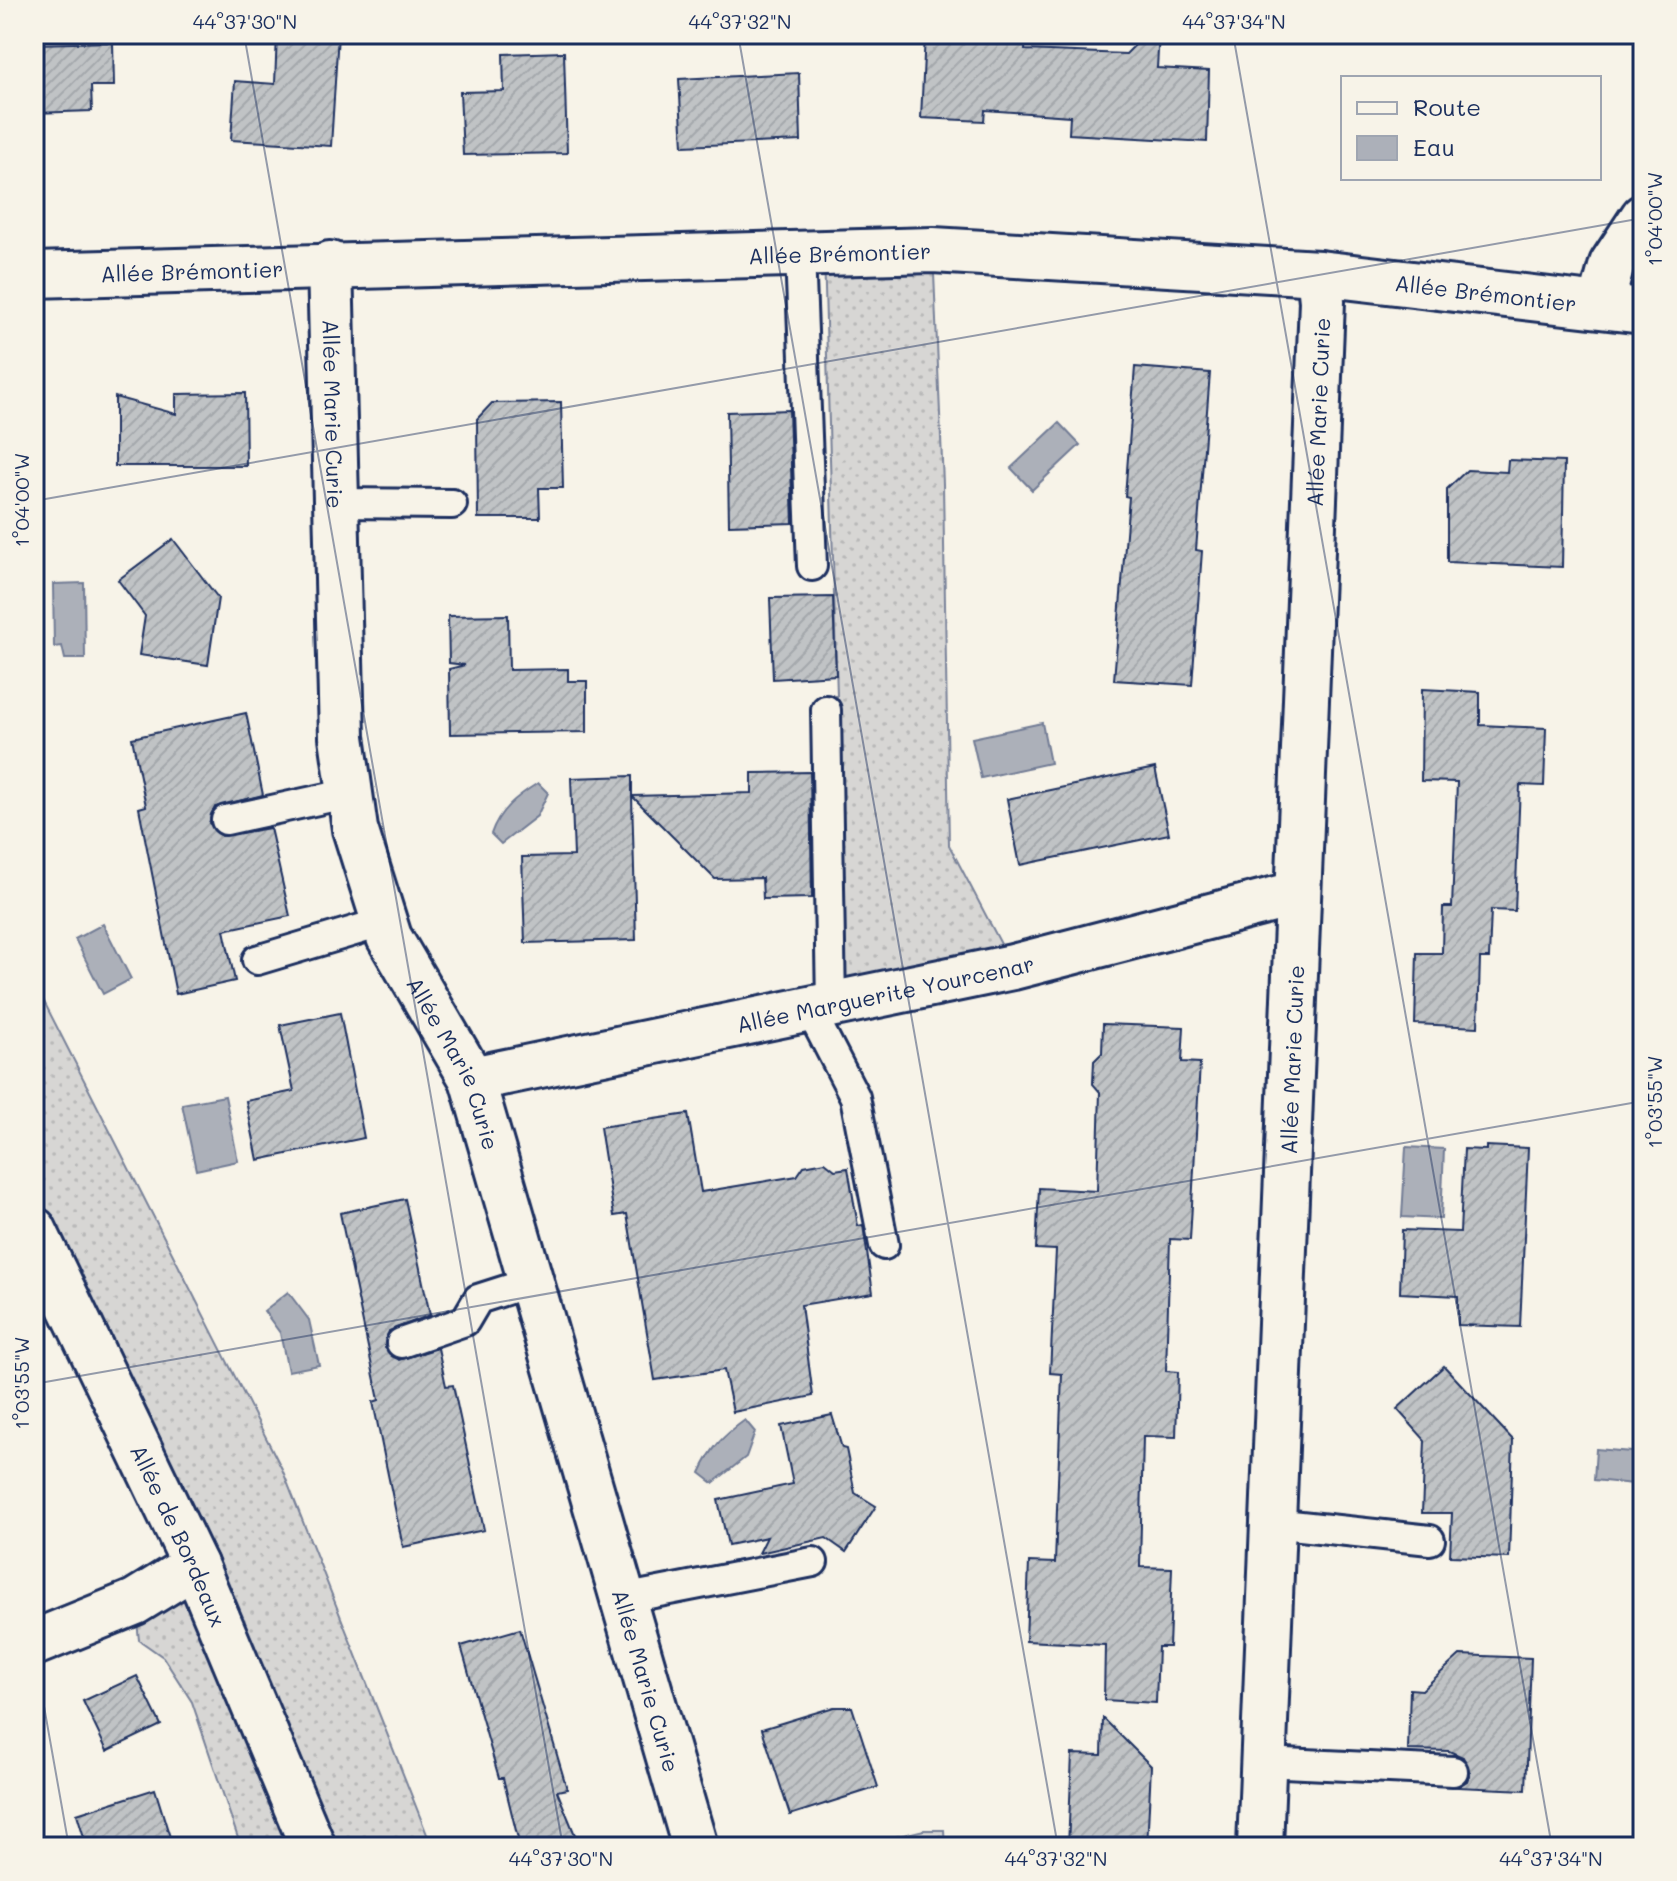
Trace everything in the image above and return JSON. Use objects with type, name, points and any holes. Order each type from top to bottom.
[{"type":"street","points":[[1601,304],[1612,264],[1643,217]]},
{"type":"street","name":"Allée Brémontier","points":[[34,275],[330,264],[933,250],[1319,273],[1643,311]]},
{"type":"street","name":"Allée Marie Curie","points":[[330,264],[342,737],[355,829],[389,937],[472,1079],[695,1847]]},
{"type":"street","name":"Allée Marie Curie","points":[[1260,1847],[1322,301],[1319,273]]},
{"type":"street","name":"Allée Marguerite Yourcenar","points":[[472,1079],[1013,967],[1296,894]]},
{"type":"street","name":"Allée de Bordeaux","points":[[34,1230],[195,1565],[313,1847]]},
{"type":"street","points":[[34,1643],[135,1602],[195,1565]]},
{"type":"lane","points":[[800,254],[812,566]]},
{"type":"lane","points":[[337,503],[452,504]]},
{"type":"lane","points":[[826,710],[821,1007],[855,1097],[884,1245]]},
{"type":"lane","points":[[226,820],[350,793]]},
{"type":"lane","points":[[257,960],[384,922]]},
{"type":"lane","points":[[401,1343],[465,1321],[478,1299],[531,1282]]},
{"type":"lane","points":[[1273,1523],[1430,1540]]},
{"type":"lane","points":[[623,1599],[813,1562]]},
{"type":"lane","points":[[1263,1762],[1453,1771]]},
{"type":"shaded area","points":[[933,250],[943,484],[949,845],[1013,967],[846,1002],[824,254]]},
{"type":"shaded area","points":[[34,982],[282,1469],[432,1847],[241,1847],[192,1702],[163,1657],[139,1640],[135,1602],[195,1565],[34,1230]]},
{"type":"shaded area","points":[[924,1830],[944,1830],[945,1847],[854,1847]]},
{"type":"water","points":[[1059,423],[1080,445],[1032,490],[1011,468]]},
{"type":"water","points":[[84,583],[85,659],[65,659],[62,646],[54,647],[53,584]]},
{"type":"water","points":[[1042,723],[1050,763],[981,778],[972,738]]},
{"type":"water","points":[[538,783],[548,793],[537,816],[501,844],[491,834],[499,818],[516,799]]},
{"type":"water","points":[[103,924],[131,979],[103,994],[75,939]]},
{"type":"water","points":[[225,1096],[238,1161],[196,1170],[182,1104]]},
{"type":"water","points":[[1406,1147],[1444,1149],[1441,1219],[1402,1217]]},
{"type":"water","points":[[288,1292],[309,1320],[319,1365],[288,1371],[280,1333],[264,1311]]},
{"type":"water","points":[[745,1420],[755,1432],[746,1457],[713,1483],[700,1473],[704,1464],[719,1443]]},
{"type":"water","points":[[1596,1449],[1643,1453],[1643,1485],[1594,1480]]},
{"type":"building","points":[[277,34],[338,34],[331,146],[231,140],[235,81],[275,84]]},
{"type":"building","points":[[925,34],[1026,38],[1025,50],[1126,54],[1146,34],[1159,34],[1157,68],[1209,71],[1207,142],[1069,134],[1070,116],[985,110],[984,121],[921,118]]},
{"type":"building","points":[[113,42],[114,86],[91,86],[92,111],[34,113],[34,44]]},
{"type":"building","points":[[564,52],[567,153],[463,155],[460,92],[504,91],[503,54]]},
{"type":"building","points":[[799,73],[801,141],[683,146],[679,79]]},
{"type":"building","points":[[1135,367],[1210,373],[1196,550],[1202,551],[1192,685],[1114,680],[1129,497],[1125,496]]},
{"type":"building","points":[[245,393],[246,466],[115,466],[115,397],[176,414],[176,394]]},
{"type":"building","points":[[561,402],[563,488],[539,488],[540,518],[478,518],[477,419],[492,403]]},
{"type":"building","points":[[789,410],[793,523],[729,525],[727,412]]},
{"type":"building","points":[[1508,460],[1564,462],[1562,567],[1447,562],[1447,489],[1467,470],[1507,472]]},
{"type":"building","points":[[173,539],[218,598],[208,665],[139,655],[145,616],[118,580]]},
{"type":"building","points":[[833,597],[836,675],[773,679],[770,598]]},
{"type":"building","points":[[508,615],[509,670],[568,669],[568,681],[587,681],[587,732],[450,734],[449,669],[465,665],[449,663],[448,616]]},
{"type":"building","points":[[1422,689],[1480,692],[1480,725],[1546,728],[1544,786],[1520,785],[1515,911],[1491,910],[1489,958],[1480,958],[1478,1027],[1415,1024],[1417,953],[1442,953],[1443,907],[1452,907],[1457,782],[1421,781]]},
{"type":"building","points":[[246,713],[263,795],[215,807],[209,823],[222,836],[270,828],[290,916],[224,930],[235,981],[176,994],[139,808],[146,806],[132,738]]},
{"type":"building","points":[[1155,768],[1169,834],[1020,865],[1007,799]]},
{"type":"building","points":[[810,772],[812,898],[763,899],[762,878],[715,879],[632,796],[752,793],[752,773]]},
{"type":"building","points":[[632,776],[636,940],[525,943],[522,857],[574,856],[571,778]]},
{"type":"building","points":[[340,1013],[364,1138],[258,1160],[246,1101],[294,1091],[280,1025]]},
{"type":"building","points":[[1103,1024],[1184,1027],[1182,1062],[1200,1063],[1190,1240],[1170,1239],[1166,1371],[1178,1372],[1176,1437],[1143,1436],[1140,1567],[1172,1568],[1169,1647],[1158,1647],[1156,1703],[1104,1700],[1105,1645],[1026,1641],[1029,1562],[1055,1563],[1062,1374],[1050,1373],[1056,1250],[1036,1249],[1039,1188],[1097,1191],[1100,1092],[1093,1084],[1094,1061],[1102,1053]]},
{"type":"building","points":[[688,1114],[701,1192],[797,1176],[804,1166],[825,1162],[835,1170],[848,1168],[858,1226],[863,1225],[873,1293],[801,1305],[813,1396],[733,1412],[724,1370],[655,1380],[627,1214],[614,1216],[600,1127]]},
{"type":"building","points":[[1486,1146],[1528,1148],[1520,1327],[1458,1325],[1458,1296],[1400,1293],[1402,1230],[1460,1232],[1464,1149],[1486,1150]]},
{"type":"building","points":[[405,1199],[430,1315],[389,1331],[385,1348],[399,1360],[438,1348],[446,1386],[453,1385],[484,1530],[403,1547],[373,1402],[379,1400],[340,1213]]},
{"type":"building","points":[[1444,1366],[1513,1440],[1509,1558],[1450,1556],[1452,1513],[1422,1513],[1425,1440],[1397,1409]]},
{"type":"building","points":[[832,1415],[842,1448],[846,1449],[855,1493],[876,1506],[846,1552],[826,1538],[759,1553],[767,1537],[728,1545],[718,1500],[793,1484],[781,1426]]},
{"type":"building","points":[[520,1629],[567,1789],[557,1791],[580,1847],[520,1847],[503,1778],[499,1778],[461,1646]]},
{"type":"building","points":[[1460,1655],[1531,1658],[1526,1790],[1456,1787],[1467,1781],[1470,1773],[1463,1757],[1449,1751],[1408,1750],[1410,1689],[1422,1690]]},
{"type":"building","points":[[137,1676],[161,1725],[107,1751],[83,1701]]},
{"type":"building","points":[[834,1707],[852,1707],[878,1787],[790,1815],[762,1729]]},
{"type":"building","points":[[1103,1718],[1151,1766],[1147,1847],[1068,1847],[1072,1754],[1102,1755]]},
{"type":"building","points":[[155,1789],[173,1847],[87,1847],[77,1814]]}]
